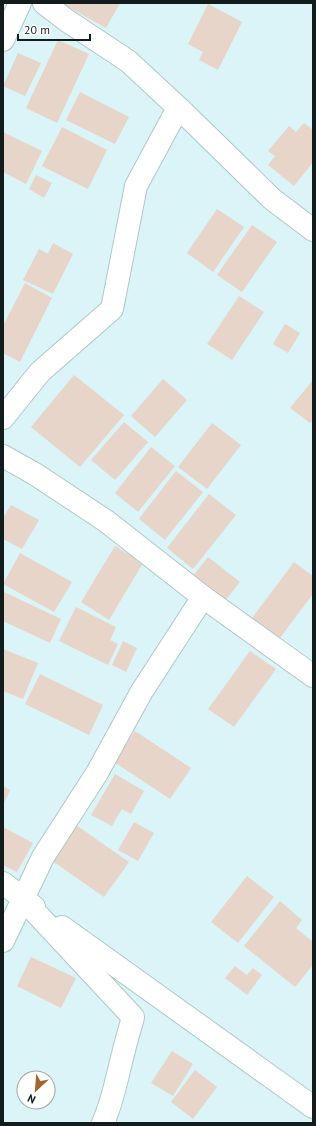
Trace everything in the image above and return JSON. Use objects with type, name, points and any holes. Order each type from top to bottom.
[{"type":"street","points":[[3,40],[20,3]]},
{"type":"street","points":[[44,3],[66,20],[128,61],[272,199],[313,230]]},
{"type":"street","points":[[3,418],[40,372],[112,308],[136,186],[178,108]]},
{"type":"street","points":[[3,456],[35,474],[106,521],[203,597],[313,676]]},
{"type":"street","points":[[3,941],[43,857],[97,773],[142,691],[203,597]]},
{"type":"street","points":[[3,883],[23,899],[313,1107]]},
{"type":"street","points":[[23,899],[133,1017],[112,1098],[103,1123]]},
{"type":"building","points":[[61,3],[120,3],[106,28]]},
{"type":"building","points":[[208,4],[242,22],[218,70],[199,60],[203,52],[188,44]]},
{"type":"building","points":[[58,40],[89,54],[57,123],[26,108]]},
{"type":"building","points":[[18,53],[41,63],[25,96],[3,86]]},
{"type":"building","points":[[80,92],[129,117],[115,144],[66,120]]},
{"type":"building","points":[[304,123],[313,130],[313,162],[294,186],[268,165],[275,156],[268,151],[289,126],[296,132]]},
{"type":"building","points":[[62,127],[107,150],[88,189],[42,166]]},
{"type":"building","points":[[3,132],[42,151],[26,184],[3,172]]},
{"type":"building","points":[[36,175],[52,183],[44,198],[29,189]]},
{"type":"building","points":[[217,209],[244,227],[213,272],[187,253]]},
{"type":"building","points":[[252,225],[277,242],[242,292],[217,275]]},
{"type":"building","points":[[53,243],[73,254],[53,294],[23,280],[39,249],[48,254]]},
{"type":"building","points":[[25,283],[52,298],[20,362],[3,353],[3,326]]},
{"type":"building","points":[[239,296],[264,312],[232,360],[207,344]]},
{"type":"building","points":[[285,324],[300,333],[288,353],[273,344]]},
{"type":"building","points":[[74,375],[124,415],[80,467],[31,427]]},
{"type":"building","points":[[163,379],[187,400],[155,437],[131,416]]},
{"type":"building","points":[[313,380],[313,420],[310,423],[290,408]]},
{"type":"building","points":[[124,422],[148,442],[115,480],[91,460]]},
{"type":"building","points":[[212,423],[241,445],[207,489],[178,467]]},
{"type":"building","points":[[151,447],[175,466],[138,512],[115,493]]},
{"type":"building","points":[[176,471],[203,492],[165,540],[139,519]]},
{"type":"building","points":[[209,494],[236,515],[193,569],[167,548]]},
{"type":"building","points":[[11,505],[39,520],[22,549],[3,539],[3,518]]},
{"type":"building","points":[[115,546],[143,563],[109,620],[81,602]]},
{"type":"building","points":[[20,553],[72,582],[54,612],[3,584]]},
{"type":"building","points":[[208,557],[240,582],[225,601],[193,576]]},
{"type":"building","points":[[294,562],[313,576],[313,594],[280,638],[252,618]]},
{"type":"building","points":[[4,592],[61,619],[50,643],[3,621]]},
{"type":"building","points":[[76,607],[116,627],[110,640],[118,644],[108,665],[59,641]]},
{"type":"building","points":[[123,641],[137,648],[126,672],[112,665]]},
{"type":"building","points":[[3,649],[38,663],[23,699],[3,691]]},
{"type":"building","points":[[250,651],[276,669],[234,727],[208,709]]},
{"type":"building","points":[[40,674],[103,705],[89,735],[25,704]]},
{"type":"building","points":[[135,731],[191,768],[170,799],[114,762]]},
{"type":"building","points":[[115,774],[144,791],[131,814],[122,809],[112,826],[91,815]]},
{"type":"building","points":[[3,786],[10,790],[3,805]]},
{"type":"building","points":[[134,822],[154,833],[138,861],[118,850]]},
{"type":"building","points":[[76,825],[129,862],[104,897],[51,860]]},
{"type":"building","points":[[3,827],[33,843],[17,872],[3,865]]},
{"type":"building","points":[[247,876],[274,897],[238,943],[211,922]]},
{"type":"building","points":[[280,901],[302,920],[296,928],[313,942],[313,965],[295,987],[244,946]]},
{"type":"building","points":[[31,957],[76,978],[61,1008],[17,986]]},
{"type":"building","points":[[235,966],[247,975],[253,968],[262,975],[247,995],[225,978]]},
{"type":"building","points":[[172,1051],[193,1064],[173,1096],[151,1083]]},
{"type":"building","points":[[195,1070],[217,1087],[193,1119],[171,1102]]}]
